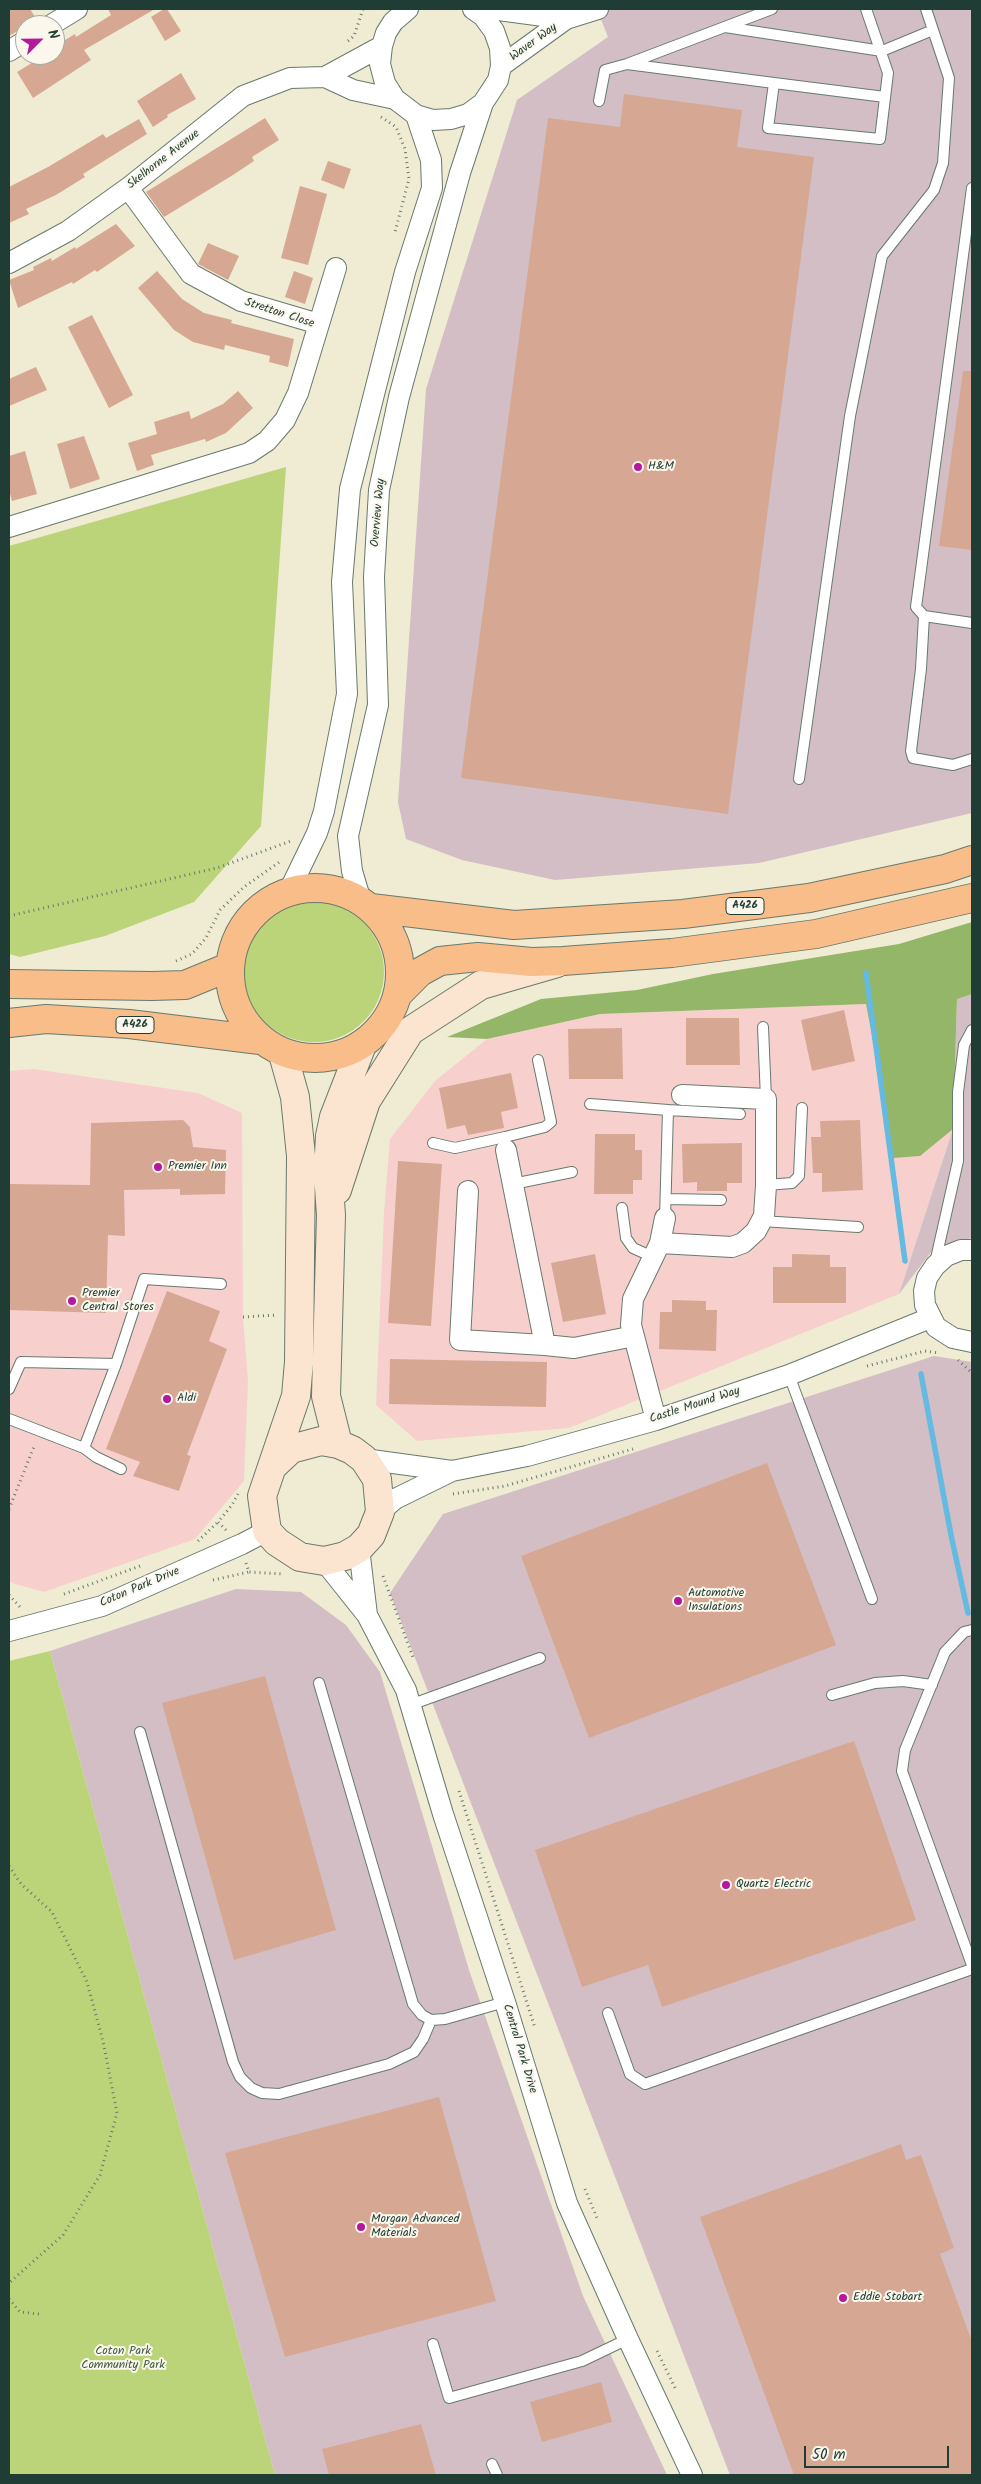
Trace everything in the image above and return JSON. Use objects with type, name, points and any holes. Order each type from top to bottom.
[{"type":"highway","name":"A426","points":[[366,904],[514,925],[683,914],[809,898],[945,869],[972,860]]},
{"type":"highway","points":[[314,887],[322,888],[338,891],[366,904],[386,926],[397,947],[401,970],[398,993],[391,1014],[378,1031],[362,1045],[337,1057],[310,1059],[283,1054],[260,1040],[242,1019],[231,994],[229,968],[234,942],[247,920],[266,902],[289,891],[314,887]]},
{"type":"highway","points":[[398,993],[420,972],[440,961],[478,957],[532,962],[563,962],[672,953],[816,934],[972,898]]},
{"type":"highway","points":[[9,984],[185,985],[229,968]]},
{"type":"highway","name":"A426","points":[[9,1022],[46,1019],[129,1024],[260,1040]]},
{"type":"street","points":[[65,16],[77,9]]},
{"type":"street","points":[[473,9],[483,16],[494,31],[500,48],[501,66]]},
{"type":"street","name":"Waver Way","points":[[491,9],[566,19]]},
{"type":"street","name":"Waver Way","points":[[501,66],[566,19],[598,9]]},
{"type":"street","points":[[397,13],[382,46],[380,64],[385,83],[395,98],[416,115],[433,120],[451,119],[468,114],[483,104]]},
{"type":"street","name":"Skelhorne Avenue","points":[[325,77],[382,46]]},
{"type":"street","name":"Overview Way","points":[[366,904],[352,871],[348,836],[378,705],[374,578],[379,490],[401,388],[460,173],[483,104],[498,80],[501,66]]},
{"type":"street","name":"Skelhorne Avenue","points":[[9,263],[68,231],[128,188],[243,96],[290,78],[325,77],[353,90],[395,98]]},
{"type":"street","points":[[289,891],[318,833],[347,694],[342,582],[350,489],[405,272],[432,188],[431,160],[416,115]]},
{"type":"street","name":"Stretton Close","points":[[9,527],[249,454],[267,441],[285,420],[298,393],[318,324],[241,302],[190,274],[128,188]]},
{"type":"street","points":[[318,324],[336,268]]},
{"type":"street","points":[[331,1215],[343,1170],[366,1100],[410,1031],[481,985],[563,962]]},
{"type":"street","points":[[338,1444],[326,1396],[331,1215],[328,1173],[330,1136],[334,1117],[362,1045]]},
{"type":"street","points":[[274,1464],[291,1449],[321,1441],[338,1444],[352,1450],[364,1459],[377,1479],[380,1512],[361,1556],[345,1556],[324,1561],[300,1557],[277,1542],[266,1531],[262,1496],[296,1396],[299,1362],[301,1156],[295,1097],[283,1054]]},
{"type":"street","points":[[657,1250],[732,1247],[743,1243],[756,1231],[764,1216],[766,1099],[682,1095]]},
{"type":"street","points":[[506,1143],[545,1345]]},
{"type":"street","points":[[468,1191],[460,1340],[574,1348],[634,1336]]},
{"type":"street","points":[[656,1420],[631,1325],[634,1300],[657,1250],[665,1208]]},
{"type":"street","points":[[972,1250],[960,1250],[946,1256],[935,1266],[928,1278],[924,1291],[925,1305],[930,1318],[944,1333],[962,1341],[972,1342]]},
{"type":"street","name":"Castle Mound Way","points":[[380,1512],[395,1499],[452,1471],[527,1456],[656,1420],[789,1375],[930,1318]]},
{"type":"street","name":"Castle Mound Way","points":[[364,1459],[452,1471]]},
{"type":"street","name":"Coton Park Drive","points":[[9,1631],[102,1606],[242,1544],[266,1531]]},
{"type":"street","name":"Central Park Drive","points":[[361,1556],[366,1615]]},
{"type":"street","name":"Central Park Drive","points":[[324,1561],[366,1615],[406,1690],[443,1814],[505,2002],[567,2203],[692,2475]]},
{"type":"lane","points":[[599,101],[605,70],[627,64],[772,9]]},
{"type":"lane","points":[[774,83],[768,128],[880,139],[888,73],[866,9]]},
{"type":"lane","points":[[799,779],[850,416],[882,256],[934,190],[944,163],[949,78],[926,9]]},
{"type":"lane","points":[[722,27],[882,51],[933,30]]},
{"type":"lane","points":[[627,64],[885,97]]},
{"type":"lane","points":[[972,188],[916,607],[924,616],[972,623]]},
{"type":"lane","points":[[924,616],[921,669],[911,751],[912,758],[953,765],[972,759]]},
{"type":"lane","points":[[763,1027],[766,1099]]},
{"type":"lane","points":[[935,1266],[958,1161],[958,1092],[964,1045],[972,1030]]},
{"type":"lane","points":[[433,1143],[455,1148],[506,1143],[545,1127],[551,1122],[538,1060]]},
{"type":"lane","points":[[590,1104],[740,1114]]},
{"type":"lane","points":[[766,1185],[792,1183],[798,1176],[802,1108]]},
{"type":"lane","points":[[668,1110],[665,1208],[721,1200]]},
{"type":"lane","points":[[513,1184],[572,1172]]},
{"type":"lane","points":[[622,1208],[626,1238],[633,1248],[657,1250]]},
{"type":"lane","points":[[761,1222],[858,1227]]},
{"type":"lane","points":[[84,1448],[116,1364],[144,1279],[221,1284]]},
{"type":"lane","points":[[9,1389],[21,1362],[116,1364]]},
{"type":"lane","points":[[789,1375],[872,1599]]},
{"type":"lane","points":[[9,1419],[84,1448],[90,1454],[121,1469]]},
{"type":"lane","points":[[608,2013],[630,2074],[645,2084],[972,1967],[902,1771],[905,1750],[945,1652],[964,1632],[972,1630]]},
{"type":"lane","points":[[410,1705],[540,1658]]},
{"type":"lane","points":[[832,1695],[875,1683],[903,1681],[932,1685]]},
{"type":"lane","points":[[319,1683],[412,2004],[422,2015],[431,2020],[445,2020],[505,2002]]},
{"type":"lane","points":[[140,1732],[233,2062],[240,2077],[251,2088],[262,2093],[279,2094],[389,2064],[414,2052],[423,2039],[431,2020]]},
{"type":"lane","points":[[433,2344],[449,2398],[582,2361],[628,2339]]},
{"type":"lane","points":[[492,2464],[497,2475]]},
{"type":"path","points":[[349,64],[340,49],[354,36],[363,9]]},
{"type":"path","points":[[376,113],[396,127],[405,149],[409,179],[394,237]]},
{"type":"path","points":[[9,916],[217,868],[293,840],[290,847]]},
{"type":"path","points":[[170,964],[192,954],[206,938],[220,910],[244,887],[282,860],[286,854]]},
{"type":"path","points":[[243,1316],[280,1315]]},
{"type":"path","points":[[866,1366],[925,1351],[943,1354]]},
{"type":"path","points":[[952,1355],[972,1373]]},
{"type":"path","points":[[9,1508],[40,1431]]},
{"type":"path","points":[[448,1494],[505,1486],[638,1447]]},
{"type":"path","points":[[194,1544],[218,1522],[232,1505],[241,1488]]},
{"type":"path","points":[[218,1522],[242,1544],[248,1572],[291,1575]]},
{"type":"path","points":[[361,1556],[379,1563],[416,1666]]},
{"type":"path","points":[[57,1597],[142,1565]]},
{"type":"path","points":[[9,1595],[19,1607],[26,1606]]},
{"type":"path","points":[[457,1787],[537,2033]]},
{"type":"path","points":[[9,1866],[21,1884],[52,1912],[86,1982],[103,2041],[117,2114],[100,2175],[63,2235],[9,2283]]},
{"type":"path","points":[[584,2186],[599,2222]]},
{"type":"path","points":[[9,2299],[20,2312],[39,2314]]},
{"type":"path","points":[[654,2346],[678,2396]]},
{"type":"shaded area","points":[[597,9],[972,9],[972,813],[759,863],[555,880],[462,860],[406,839],[398,802],[426,389],[517,100],[608,37]]},
{"type":"shaded area","points":[[972,994],[972,1238],[935,1247],[899,1294],[953,1129],[957,998]]},
{"type":"shaded area","points":[[867,1004],[953,1129],[899,1294],[569,1428],[417,1441],[376,1405],[384,1212],[390,1139],[435,1081],[487,1039],[600,1014]]},
{"type":"shaded area","points":[[34,1069],[198,1093],[242,1113],[243,1317],[248,1381],[244,1481],[195,1539],[44,1592],[12,1583],[9,1580],[9,1071]]},
{"type":"shaded area","points":[[934,1356],[972,1362],[972,2475],[730,2475],[390,1593],[443,1514]]},
{"type":"shaded area","points":[[236,1589],[301,1592],[346,1625],[380,1672],[469,1970],[583,2296],[667,2475],[275,2475],[50,1651]]},
{"type":"green space","points":[[286,467],[261,826],[194,902],[105,936],[20,957],[9,954],[9,546]]},
{"type":"green space","points":[[314,902],[328,903],[341,907],[363,923],[379,945],[383,958],[383,986],[379,999],[363,1021],[341,1037],[328,1041],[314,1042],[300,1041],[287,1037],[265,1021],[249,999],[245,986],[244,972],[245,958],[249,945],[265,923],[287,907],[300,903]]},
{"type":"green space","points":[[972,922],[972,994],[957,999],[953,1129],[920,1156],[893,1158],[886,1108],[866,1004],[600,1014],[487,1039],[447,1037],[541,999],[637,990],[713,974],[899,944]]},
{"type":"green space","name":"Coton Park Community Park","points":[[50,1651],[275,2475],[9,2475],[9,1661]]},
{"type":"building","points":[[9,9],[30,9],[34,15],[15,15],[15,33],[9,36]]},
{"type":"building","points":[[108,9],[155,9],[84,50],[91,60],[33,98],[17,72],[29,65],[65,65],[65,40],[75,34],[76,37],[111,15]]},
{"type":"building","points":[[167,9],[181,31],[165,41],[151,17]]},
{"type":"building","points":[[181,73],[196,99],[167,115],[168,117],[153,127],[137,101]]},
{"type":"building","name":"H&M","points":[[624,94],[742,110],[737,147],[814,157],[728,814],[461,778],[548,118],[620,127]]},
{"type":"building","points":[[265,118],[279,140],[252,157],[254,161],[164,217],[146,192]]},
{"type":"building","points":[[139,119],[147,134],[83,174],[85,177],[56,195],[26,209],[29,214],[9,223],[9,187],[48,167],[103,134],[106,138]]},
{"type":"building","points":[[328,161],[351,169],[344,189],[321,180]]},
{"type":"building","points":[[300,186],[327,194],[308,265],[281,258]]},
{"type":"building","points":[[116,224],[135,246],[97,272],[95,270],[73,284],[72,282],[18,308],[9,280],[34,270],[33,267],[51,258],[52,261],[75,247],[76,249]]},
{"type":"building","points":[[208,243],[239,256],[228,280],[198,264]]},
{"type":"building","points":[[157,271],[182,299],[204,313],[232,320],[231,323],[294,339],[288,367],[269,362],[270,356],[225,345],[224,350],[193,342],[174,330],[138,288]]},
{"type":"building","points":[[294,271],[313,278],[305,304],[285,297]]},
{"type":"building","points":[[92,315],[133,395],[109,408],[68,327]]},
{"type":"building","points":[[36,367],[47,390],[9,406],[9,379]]},
{"type":"building","points":[[963,371],[972,371],[972,550],[939,546]]},
{"type":"building","points":[[238,391],[253,408],[226,433],[206,442],[205,439],[151,455],[154,465],[137,471],[128,443],[157,434],[154,422],[189,411],[191,419],[223,404]]},
{"type":"building","points":[[84,436],[100,479],[70,489],[57,444]]},
{"type":"building","points":[[25,451],[37,494],[12,501],[9,490],[9,456]]},
{"type":"building","points":[[844,1010],[855,1061],[812,1071],[801,1020]]},
{"type":"building","points":[[686,1018],[739,1018],[740,1065],[686,1065]]},
{"type":"building","points":[[622,1028],[623,1079],[569,1079],[568,1029]]},
{"type":"building","points":[[511,1073],[518,1108],[501,1112],[504,1128],[468,1135],[465,1125],[447,1129],[439,1088]]},
{"type":"building","name":"Premier Inn","points":[[183,1120],[190,1127],[193,1147],[226,1150],[225,1194],[180,1195],[180,1189],[124,1190],[125,1236],[108,1235],[106,1313],[9,1310],[9,1184],[90,1185],[91,1123]]},
{"type":"building","points":[[860,1120],[863,1190],[822,1192],[822,1173],[813,1173],[811,1137],[821,1137],[820,1121]]},
{"type":"building","points":[[595,1134],[635,1134],[635,1150],[642,1150],[642,1180],[633,1180],[633,1194],[594,1194]]},
{"type":"building","points":[[742,1143],[742,1183],[727,1183],[727,1191],[697,1191],[697,1182],[683,1183],[682,1144]]},
{"type":"building","points":[[398,1161],[442,1164],[431,1326],[388,1323]]},
{"type":"building","points":[[595,1254],[606,1314],[563,1322],[551,1263]]},
{"type":"building","points":[[792,1254],[830,1255],[830,1267],[846,1267],[846,1303],[773,1303],[773,1267],[792,1267]]},
{"type":"building","name":"Aldi","points":[[167,1291],[220,1311],[209,1341],[227,1349],[187,1455],[191,1456],[179,1491],[133,1476],[140,1462],[106,1449]]},
{"type":"building","points":[[672,1300],[706,1301],[706,1310],[717,1310],[716,1351],[659,1349],[660,1312],[672,1312]]},
{"type":"building","points":[[390,1359],[547,1362],[546,1407],[389,1404]]},
{"type":"building","name":"Automotive Insulations","points":[[767,1463],[836,1645],[589,1738],[521,1556]]},
{"type":"building","points":[[265,1676],[336,1930],[234,1960],[162,1703]]},
{"type":"building","name":"Quartz Electric","points":[[854,1741],[916,1920],[662,2007],[648,1965],[582,1987],[535,1850]]},
{"type":"building","name":"Morgan Advanced Materials","points":[[439,2097],[496,2301],[285,2357],[225,2153]]},
{"type":"building","name":"Eddie Stobart","points":[[901,2144],[906,2160],[921,2155],[954,2248],[940,2254],[972,2342],[972,2475],[794,2475],[700,2217]]},
{"type":"building","points":[[601,2382],[612,2422],[542,2442],[530,2402]]},
{"type":"building","points":[[421,2424],[436,2475],[329,2475],[322,2449]]},
{"type":"waterway","points":[[866,973],[905,1261]]},
{"type":"waterway","points":[[921,1374],[951,1535],[968,1613]]},
{"type":"place","name":"H&M","points":[[638,467]]},
{"type":"place","name":"Premier Inn","points":[[158,1167]]},
{"type":"place","name":"Premier Central Stores","points":[[72,1301]]},
{"type":"place","name":"Aldi","points":[[167,1399]]},
{"type":"place","name":"Automotive Insulations","points":[[678,1601]]},
{"type":"place","name":"Quartz Electric","points":[[726,1885]]},
{"type":"place","name":"Morgan Advanced Materials","points":[[361,2227]]},
{"type":"place","name":"Eddie Stobart","points":[[843,2298]]}]
